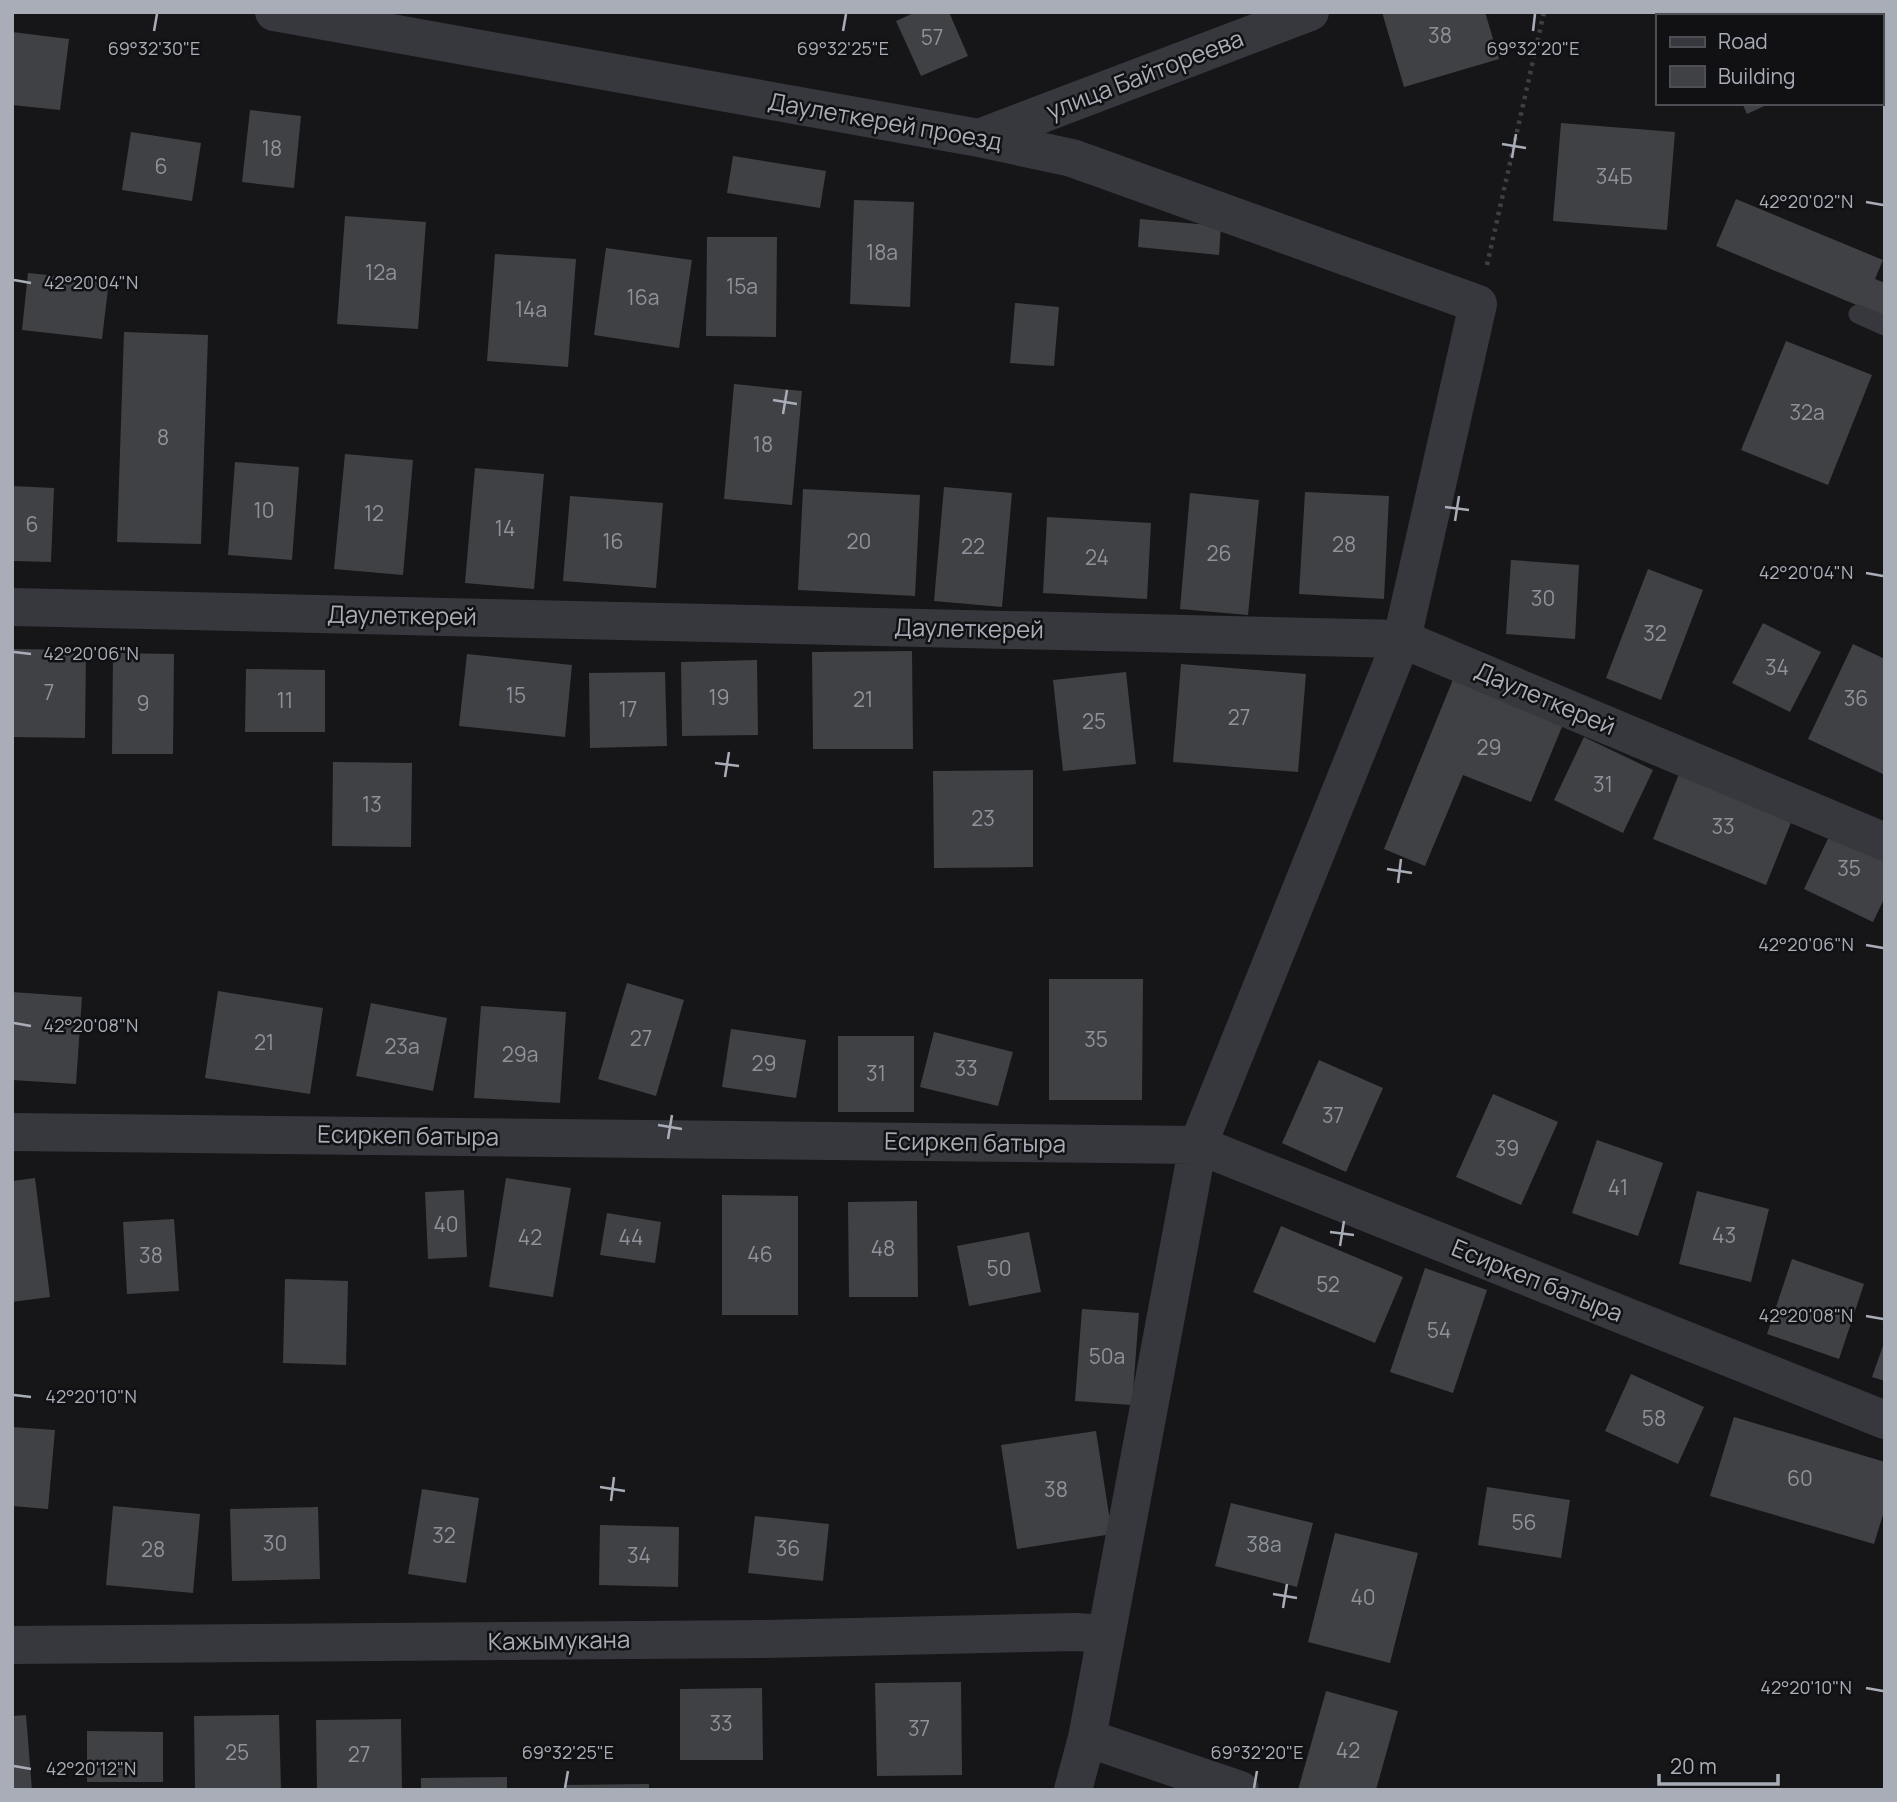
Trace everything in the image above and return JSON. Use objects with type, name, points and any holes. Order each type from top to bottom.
[{"type":"street","name":"Даулеткерей проезд","points":[[274,12],[979,138],[1072,158],[1478,304]]},
{"type":"street","name":"улица Байтореева","points":[[979,138],[1310,12]]},
{"type":"street","points":[[1073,1790],[1087,1738],[1198,1145],[1402,639],[1478,304]]},
{"type":"street","name":"Даулеткерей","points":[[12,607],[1402,639],[1885,842]]},
{"type":"street","name":"Есиркеп батыра","points":[[12,1132],[1198,1145],[1885,1420]]},
{"type":"street","name":"Кажымукана","points":[[12,1645],[571,1641],[1075,1632],[1106,1634]]},
{"type":"street","points":[[1087,1738],[1240,1790]]},
{"type":"lane","points":[[1858,314],[1885,326]]},
{"type":"path","points":[[1478,304],[1544,12]]},
{"type":"building","points":[[916,12],[949,12],[968,56],[921,76],[896,21]]},
{"type":"building","points":[[1382,12],[1485,12],[1499,59],[1404,87]]},
{"type":"building","points":[[1807,12],[1808,14],[1708,14]]},
{"type":"building","points":[[12,32],[69,39],[60,110],[12,105]]},
{"type":"building","points":[[1743,105],[1767,105],[1747,114]]},
{"type":"building","points":[[250,110],[301,116],[294,188],[242,182]]},
{"type":"building","points":[[1561,123],[1675,132],[1667,230],[1553,221]]},
{"type":"building","points":[[131,132],[201,143],[192,201],[122,190]]},
{"type":"building","points":[[733,156],[826,171],[820,208],[727,193]]},
{"type":"building","points":[[1736,199],[1883,260],[1875,279],[1885,283],[1885,317],[1716,246]]},
{"type":"building","points":[[854,200],[914,202],[910,307],[850,304]]},
{"type":"building","points":[[345,216],[426,222],[418,329],[337,324]]},
{"type":"building","points":[[1140,219],[1221,226],[1219,255],[1138,247]]},
{"type":"building","points":[[707,237],[777,237],[776,337],[706,336]]},
{"type":"building","points":[[606,248],[692,260],[679,348],[594,335]]},
{"type":"building","points":[[495,254],[576,259],[568,367],[487,361]]},
{"type":"building","points":[[28,273],[109,281],[102,339],[22,330]]},
{"type":"building","points":[[1015,303],[1059,307],[1054,366],[1010,363]]},
{"type":"building","points":[[124,332],[208,335],[201,544],[117,542]]},
{"type":"building","points":[[1786,341],[1872,375],[1828,485],[1741,450]]},
{"type":"building","points":[[734,384],[802,391],[792,505],[724,499]]},
{"type":"building","points":[[345,454],[413,460],[403,575],[334,569]]},
{"type":"building","points":[[235,462],[299,467],[292,560],[228,555]]},
{"type":"building","points":[[475,468],[544,474],[534,589],[465,583]]},
{"type":"building","points":[[12,486],[54,488],[51,562],[12,561]]},
{"type":"building","points":[[944,487],[1012,493],[1002,607],[934,601]]},
{"type":"building","points":[[803,489],[920,495],[915,596],[798,590]]},
{"type":"building","points":[[1305,492],[1389,496],[1384,599],[1299,594]]},
{"type":"building","points":[[1190,493],[1259,500],[1248,615],[1180,609]]},
{"type":"building","points":[[570,496],[663,503],[656,588],[563,581]]},
{"type":"building","points":[[1047,517],[1151,523],[1147,599],[1043,593]]},
{"type":"building","points":[[1511,560],[1579,565],[1575,639],[1506,634]]},
{"type":"building","points":[[1648,569],[1703,590],[1661,700],[1606,678]]},
{"type":"building","points":[[1763,623],[1821,652],[1790,712],[1732,683]]},
{"type":"building","points":[[1853,644],[1885,659],[1885,775],[1808,739]]},
{"type":"building","points":[[12,649],[86,650],[85,738],[12,737]]},
{"type":"building","points":[[912,651],[913,749],[813,749],[812,652]]},
{"type":"building","points":[[113,653],[174,654],[173,754],[112,754]]},
{"type":"building","points":[[467,654],[572,665],[565,737],[459,726]]},
{"type":"building","points":[[757,660],[758,735],[682,736],[681,662]]},
{"type":"building","points":[[1181,664],[1306,674],[1298,772],[1173,762]]},
{"type":"building","points":[[246,669],[325,670],[325,732],[245,732]]},
{"type":"building","points":[[665,672],[667,746],[590,748],[589,673]]},
{"type":"building","points":[[1126,672],[1136,764],[1063,771],[1053,680]]},
{"type":"building","points":[[1454,677],[1564,722],[1531,802],[1463,775],[1425,866],[1384,849]]},
{"type":"building","points":[[1584,737],[1653,770],[1623,833],[1554,800]]},
{"type":"building","points":[[333,762],[412,763],[411,847],[332,846]]},
{"type":"building","points":[[1681,769],[1794,815],[1766,885],[1653,839]]},
{"type":"building","points":[[1033,770],[1033,867],[934,868],[933,771]]},
{"type":"building","points":[[1834,826],[1885,850],[1885,897],[1873,922],[1804,889]]},
{"type":"building","points":[[1049,979],[1143,979],[1142,1100],[1049,1100]]},
{"type":"building","points":[[627,983],[684,1000],[656,1096],[598,1079]]},
{"type":"building","points":[[218,991],[323,1008],[310,1094],[205,1078]]},
{"type":"building","points":[[12,992],[82,997],[76,1084],[12,1080]]},
{"type":"building","points":[[371,1003],[447,1018],[433,1091],[356,1076]]},
{"type":"building","points":[[481,1006],[566,1012],[560,1103],[474,1098]]},
{"type":"building","points":[[731,1029],[806,1040],[796,1098],[722,1087]]},
{"type":"building","points":[[934,1032],[1013,1052],[998,1106],[920,1087]]},
{"type":"building","points":[[838,1036],[914,1036],[914,1112],[838,1112]]},
{"type":"building","points":[[1319,1060],[1383,1088],[1346,1172],[1282,1143]]},
{"type":"building","points":[[1493,1094],[1558,1122],[1521,1205],[1456,1177]]},
{"type":"building","points":[[1597,1140],[1663,1163],[1638,1236],[1572,1213]]},
{"type":"building","points":[[35,1178],[50,1297],[12,1302],[12,1181]]},
{"type":"building","points":[[506,1178],[571,1188],[553,1297],[489,1287]]},
{"type":"building","points":[[464,1190],[467,1257],[428,1259],[425,1192]]},
{"type":"building","points":[[1697,1191],[1769,1209],[1751,1282],[1679,1264]]},
{"type":"building","points":[[722,1195],[798,1196],[798,1315],[722,1315]]},
{"type":"building","points":[[917,1201],[918,1297],[849,1297],[848,1202]]},
{"type":"building","points":[[607,1213],[661,1222],[655,1263],[600,1255]]},
{"type":"building","points":[[174,1219],[179,1291],[127,1294],[123,1222]]},
{"type":"building","points":[[1281,1226],[1403,1277],[1375,1343],[1253,1292]]},
{"type":"building","points":[[1029,1232],[1041,1292],[969,1306],[957,1246]]},
{"type":"building","points":[[1792,1259],[1864,1284],[1839,1359],[1767,1334]]},
{"type":"building","points":[[1425,1268],[1487,1290],[1453,1393],[1390,1372]]},
{"type":"building","points":[[285,1279],[348,1281],[346,1365],[283,1363]]},
{"type":"building","points":[[1082,1309],[1139,1313],[1132,1405],[1075,1401]]},
{"type":"building","points":[[1885,1340],[1885,1381],[1872,1377]]},
{"type":"building","points":[[1631,1374],[1704,1407],[1678,1464],[1605,1431]]},
{"type":"building","points":[[1734,1417],[1885,1462],[1885,1508],[1874,1544],[1710,1496]]},
{"type":"building","points":[[12,1427],[55,1430],[48,1509],[12,1506]]},
{"type":"building","points":[[1096,1431],[1112,1534],[1017,1549],[1001,1445]]},
{"type":"building","points":[[1487,1487],[1570,1500],[1561,1558],[1478,1545]]},
{"type":"building","points":[[422,1489],[479,1498],[466,1583],[408,1574]]},
{"type":"building","points":[[1231,1503],[1313,1523],[1297,1587],[1215,1566]]},
{"type":"building","points":[[113,1506],[200,1514],[193,1593],[106,1585]]},
{"type":"building","points":[[318,1507],[320,1579],[232,1581],[230,1509]]},
{"type":"building","points":[[755,1516],[829,1524],[823,1581],[748,1573]]},
{"type":"building","points":[[600,1525],[679,1527],[678,1587],[599,1585]]},
{"type":"building","points":[[1335,1533],[1418,1553],[1390,1663],[1308,1642]]},
{"type":"building","points":[[961,1682],[962,1775],[877,1776],[875,1683]]},
{"type":"building","points":[[762,1688],[763,1760],[680,1760],[680,1689]]},
{"type":"building","points":[[1326,1691],[1398,1711],[1376,1790],[1298,1790]]},
{"type":"building","points":[[26,1715],[32,1790],[12,1790],[12,1716]]},
{"type":"building","points":[[279,1715],[281,1790],[195,1790],[194,1716]]},
{"type":"building","points":[[401,1719],[402,1790],[317,1790],[316,1720]]},
{"type":"building","points":[[87,1731],[163,1732],[163,1782],[87,1782]]},
{"type":"building","points":[[507,1777],[507,1790],[421,1790],[421,1778]]},
{"type":"building","points":[[649,1784],[649,1790],[564,1790],[564,1785]]}]
